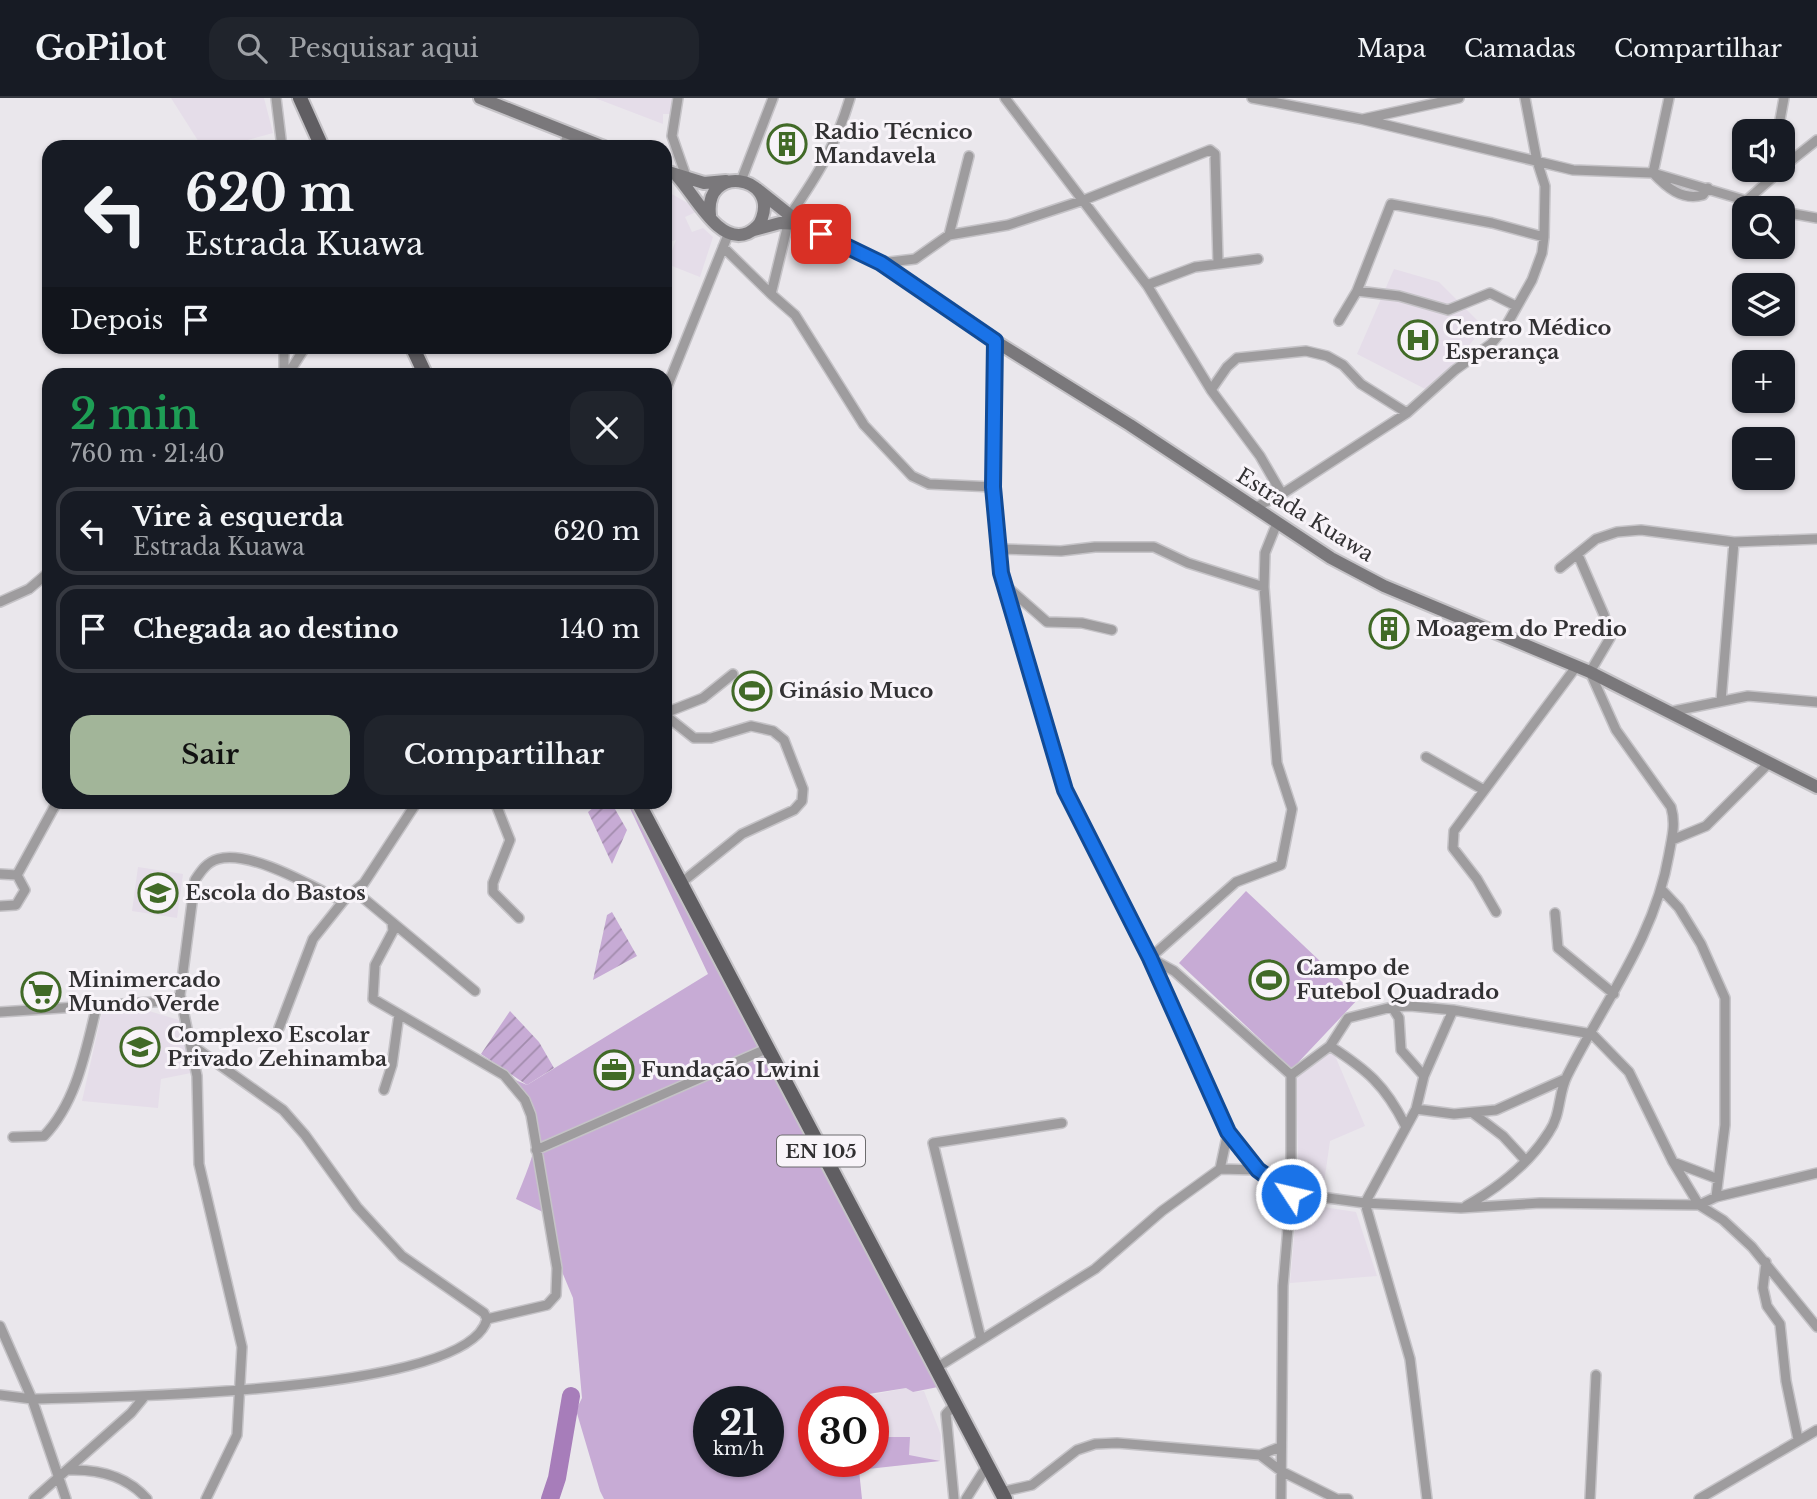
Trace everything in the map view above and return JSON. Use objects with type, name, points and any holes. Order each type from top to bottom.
[{"type":"main road","points":[[300,98],[319,140]]},
{"type":"main road","name":"EN 105","points":[[642,809],[1003,1496]]},
{"type":"street","points":[[276,98],[281,140]]},
{"type":"street","points":[[480,98],[586,140]]},
{"type":"street","points":[[678,98],[672,136],[676,175],[710,215],[726,241],[771,294],[795,315],[864,425],[912,476],[929,484],[993,487]]},
{"type":"street","points":[[736,181],[773,98]]},
{"type":"street","points":[[771,294],[793,221],[839,135],[850,98]]},
{"type":"street","points":[[1005,98],[1147,285],[1211,390],[1260,456],[1282,494]]},
{"type":"street","points":[[1252,98],[1291,102],[1573,170],[1653,173],[1734,196]]},
{"type":"street","points":[[1361,120],[1382,112],[1459,98]]},
{"type":"street","points":[[1256,507],[1282,494],[1407,412],[1455,370],[1491,344],[1506,326],[1532,280],[1542,253],[1544,237],[1545,186],[1537,162],[1525,98]]},
{"type":"street","points":[[1653,173],[1669,98]]},
{"type":"street","points":[[1780,119],[1784,98]]},
{"type":"street","points":[[566,140],[568,133]]},
{"type":"street","points":[[1795,159],[1817,141]]},
{"type":"street","points":[[881,263],[915,259],[949,235],[1008,225],[1084,200],[1214,150],[1218,262]]},
{"type":"street","points":[[949,235],[969,156]]},
{"type":"street","points":[[676,175],[704,183],[736,181],[757,189],[764,205],[760,223],[754,230]]},
{"type":"street","points":[[710,215],[711,198],[723,184],[736,181]]},
{"type":"street","points":[[1752,196],[1769,182]]},
{"type":"street","name":"Estrada Kuawa","points":[[757,189],[793,221],[881,263],[995,341],[1256,507],[1331,558],[1384,586],[1590,672],[1817,788]]},
{"type":"street","points":[[1339,321],[1357,291],[1391,204],[1492,223],[1544,237]]},
{"type":"street","points":[[1795,214],[1817,218]]},
{"type":"street","points":[[672,375],[726,241],[754,230],[793,221]]},
{"type":"street","points":[[1147,285],[1195,267],[1258,259]]},
{"type":"street","points":[[1357,291],[1399,296],[1448,310],[1461,308],[1490,293],[1516,306]]},
{"type":"street","points":[[995,341],[993,487],[1005,585],[1065,790],[1150,958],[1228,1132],[1258,1170],[1291,1194],[1364,1203],[1461,1208],[1540,1203],[1699,1205],[1716,1198],[1817,1173]]},
{"type":"street","points":[[1211,390],[1237,358],[1306,351],[1327,355],[1343,365],[1361,384],[1407,412]]},
{"type":"street","points":[[1150,958],[1236,882],[1281,865],[1292,809],[1277,763],[1264,587],[1265,553],[1277,523]]},
{"type":"street","points":[[1560,568],[1596,539],[1617,531],[1641,530],[1734,542],[1817,539]]},
{"type":"street","points":[[1721,701],[1734,542]]},
{"type":"street","points":[[1000,549],[1061,551],[1094,547],[1154,547],[1188,564],[1264,587]]},
{"type":"street","points":[[1461,1208],[1508,1179],[1550,1132],[1559,1112],[1565,1079],[1648,930],[1663,891],[1675,821],[1671,807],[1616,730],[1590,672],[1610,638],[1604,615],[1578,555]]},
{"type":"street","points":[[0,602],[29,589],[42,578]]},
{"type":"street","points":[[1005,585],[1047,622],[1082,623],[1112,630]]},
{"type":"street","points":[[1496,912],[1478,878],[1453,848],[1454,831],[1576,667]]},
{"type":"street","points":[[672,711],[703,698],[733,674]]},
{"type":"street","points":[[1669,712],[1764,695],[1817,702]]},
{"type":"street","points":[[672,720],[694,738],[711,738],[751,726],[773,731],[784,740],[803,789],[802,802],[794,810],[742,834],[681,883]]},
{"type":"street","points":[[1426,757],[1484,790]]},
{"type":"street","points":[[1672,840],[1706,826],[1769,763]]},
{"type":"street","points":[[18,875],[53,809]]},
{"type":"street","points":[[279,1028],[313,939],[345,899],[356,892],[412,809]]},
{"type":"street","points":[[498,809],[510,840],[493,883],[493,892],[519,918]]},
{"type":"street","points":[[206,1499],[237,1435],[242,1347],[200,1164],[197,1076],[193,1046],[180,995],[195,880],[205,866],[219,858],[236,859],[262,865],[336,898],[345,899]]},
{"type":"street","points":[[0,874],[18,875]]},
{"type":"street","points":[[0,906],[11,907],[24,896],[24,885],[18,875]]},
{"type":"street","points":[[1663,891],[1679,908],[1701,944],[1725,998],[1725,1113],[1716,1198]]},
{"type":"street","points":[[356,892],[475,991]]},
{"type":"street","points":[[1555,913],[1558,947],[1614,994]]},
{"type":"street","points":[[391,922],[393,931],[375,965],[373,999],[504,1075],[525,1100],[531,1115],[557,1268],[556,1295],[547,1305],[486,1319]]},
{"type":"street","points":[[1150,958],[1174,971],[1291,1076],[1291,1194],[1283,1286],[1281,1499]]},
{"type":"street","points":[[0,1012],[168,1001],[180,995]]},
{"type":"street","points":[[13,1137],[44,1136],[55,1125],[83,1061],[97,1005]]},
{"type":"street","points":[[1291,1076],[1330,1046],[1348,1018],[1392,1007],[1453,1010],[1592,1034],[1629,1072],[1673,1162],[1699,1205],[1723,1220],[1766,1262],[1817,1327]]},
{"type":"street","points":[[1392,1007],[1399,1018],[1401,1050],[1424,1076]]},
{"type":"street","points":[[1427,1499],[1410,1359],[1364,1203],[1416,1109],[1424,1076],[1453,1010]]},
{"type":"street","points":[[384,1090],[392,1065],[399,1014]]},
{"type":"street","points":[[0,1395],[32,1399],[240,1392],[397,1368],[447,1354],[481,1333],[486,1319],[484,1313],[402,1256],[357,1207],[305,1135],[283,1110],[193,1046]]},
{"type":"street","points":[[1330,1046],[1368,1071],[1395,1105],[1405,1125]]},
{"type":"street","points":[[536,1150],[766,1049]]},
{"type":"street","points":[[1416,1109],[1474,1114],[1521,1101],[1565,1079]]},
{"type":"street","points":[[1474,1114],[1503,1136],[1526,1161]]},
{"type":"street","points":[[981,1339],[933,1143],[1062,1123]]},
{"type":"street","points":[[1220,1169],[1228,1132]]},
{"type":"street","points":[[1673,1162],[1718,1179]]},
{"type":"street","points":[[936,1368],[1095,1269],[1162,1211],[1220,1169],[1258,1170]]},
{"type":"street","points":[[1766,1262],[1763,1288],[1767,1306],[1780,1324],[1786,1381],[1798,1439]]},
{"type":"street","points":[[0,1326],[32,1399],[66,1499]]},
{"type":"street","points":[[1590,1499],[1596,1375]]},
{"type":"street","points":[[34,1499],[60,1479],[145,1396]]},
{"type":"street","points":[[954,1404],[946,1414],[954,1499]]},
{"type":"street","points":[[1699,1499],[1817,1430]]},
{"type":"street","points":[[1003,1496],[1032,1485],[1064,1457],[1095,1444],[1117,1443],[1260,1455],[1280,1447]]},
{"type":"street","points":[[1260,1455],[1281,1472],[1339,1499],[1348,1499]]},
{"type":"street","points":[[81,1459],[93,1469],[131,1483],[147,1499]]},
{"type":"street","points":[[966,1499],[987,1466]]},
{"type":"street","points":[[69,1470],[93,1469]]},
{"type":"shaded area","points":[[171,98],[264,98],[273,133],[248,140],[198,140]]},
{"type":"shaded area","points":[[595,98],[672,98],[672,114],[663,114],[663,124]]},
{"type":"shaded area","points":[[672,194],[696,208],[696,212],[685,217],[692,232],[703,228],[713,237],[700,277],[672,266],[672,251],[676,240],[672,241]]},
{"type":"shaded area","name":"Centro Médico Esperança","points":[[1394,269],[1439,282],[1484,327],[1431,392],[1357,354]]},
{"type":"shaded area","points":[[592,809],[615,809],[627,830],[612,864],[588,812]]},
{"type":"shaded area","points":[[630,809],[634,809],[938,1387],[913,1392],[906,1388],[889,1391],[889,1386],[798,1386],[798,1477],[860,1477],[862,1499],[604,1499],[576,1410],[582,1398],[573,1298],[555,1255],[547,1214],[516,1199],[531,1161],[535,1134],[526,1109],[504,1075],[527,1085],[708,974]]},
{"type":"shaded area","name":"Escola do Bastos","points":[[138,867],[183,874],[177,918],[132,911]]},
{"type":"shaded area","name":"Campo de Futebol Quadrado","points":[[1246,891],[1359,998],[1292,1069],[1179,963]]},
{"type":"shaded area","points":[[612,912],[637,956],[593,980],[607,915]]},
{"type":"shaded area","name":"Complexo Escolar Privado Zehinamba","points":[[149,1011],[179,1020],[191,1073],[161,1079],[158,1108],[82,1101],[102,1012]]},
{"type":"shaded area","points":[[510,1011],[539,1042],[554,1068],[527,1085],[481,1054]]},
{"type":"shaded area","points":[[1333,1051],[1365,1126],[1330,1141],[1323,1190],[1299,1187],[1296,1078]]},
{"type":"shaded area","points":[[1297,1203],[1356,1212],[1377,1276],[1290,1283]]},
{"type":"shaded area","points":[[906,1388],[913,1392],[924,1391],[941,1435],[940,1461],[889,1465],[889,1391]]},
{"type":"shaded area","points":[[889,1437],[910,1437],[909,1455],[940,1461],[889,1467]]},
{"type":"waterway","points":[[550,1499],[557,1478],[571,1396]]},
{"type":"place","name":"Radio Técnico Mandavela","points":[[787,144]]},
{"type":"place","name":"Centro Médico Esperança","points":[[1418,340]]},
{"type":"place","name":"Moagem do Predio","points":[[1389,629]]},
{"type":"place","name":"Ginásio Muco","points":[[752,691]]},
{"type":"place","name":"Escola do Bastos","points":[[158,893]]},
{"type":"place","name":"Campo de Futebol Quadrado","points":[[1269,980]]},
{"type":"place","name":"Minimercado Mundo Verde","points":[[41,992]]},
{"type":"place","name":"Complexo Escolar Privado Zehinamba","points":[[140,1047]]},
{"type":"place","name":"Fundação Lwini","points":[[614,1070]]},
{"type":"route","points":[[821,234],[881,263],[995,341],[993,487],[1001,573],[1065,790],[1150,958],[1228,1132],[1258,1170],[1291,1194]]}]
